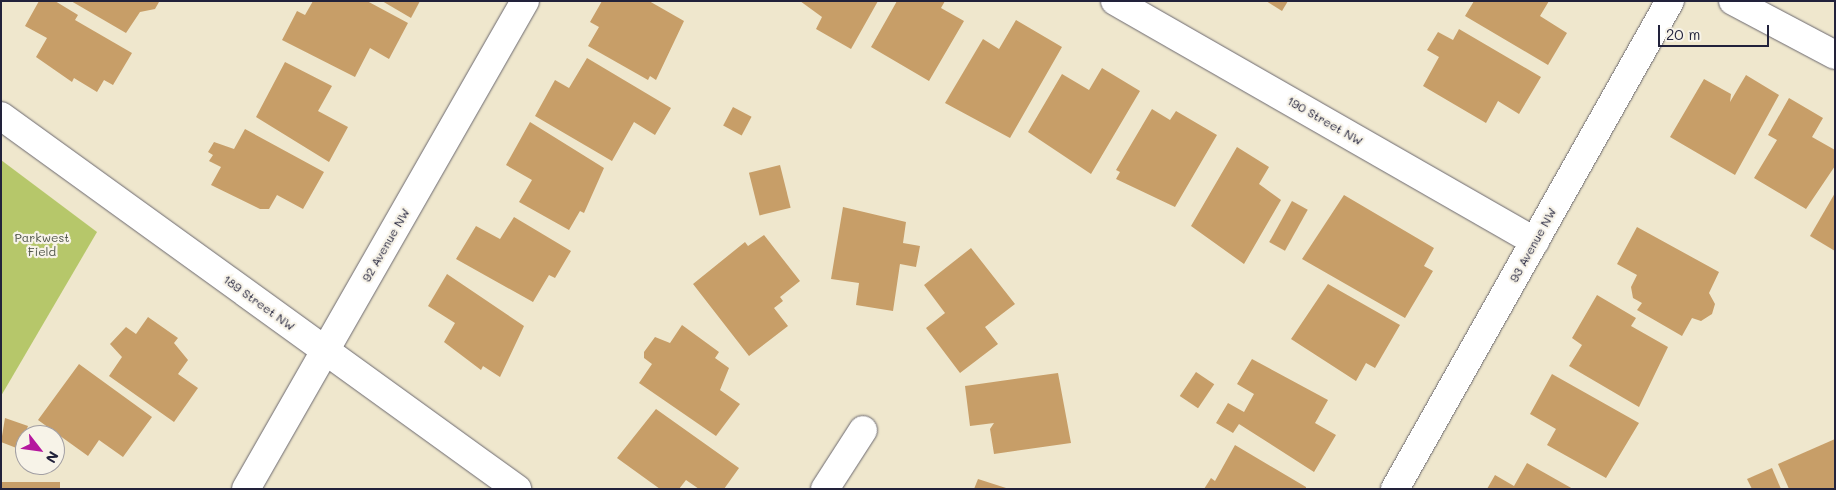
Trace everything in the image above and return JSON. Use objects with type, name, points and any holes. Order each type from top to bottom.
[{"type":"street","name":"92 Avenue NW","points":[[246,489],[525,1]]},
{"type":"street","name":"190 Street NW","points":[[1115,1],[1535,242]]},
{"type":"street","name":"93 Avenue NW","points":[[1395,489],[1670,1]]},
{"type":"street","points":[[1733,1],[1835,55]]},
{"type":"street","name":"189 Street NW","points":[[1,116],[517,489]]},
{"type":"street","points":[[825,489],[864,430]]},
{"type":"green space","name":"Parkwest Field","points":[[1,160],[97,232],[1,396]]},
{"type":"building","points":[[39,1],[55,1],[78,15],[75,20],[132,53],[113,85],[104,80],[97,92],[74,78],[72,82],[36,57],[47,38],[25,26]]},
{"type":"building","points":[[71,1],[159,2],[155,9],[140,12],[126,33]]},
{"type":"building","points":[[313,1],[367,1],[408,23],[389,59],[370,48],[355,77],[282,40],[297,11],[305,15]]},
{"type":"building","points":[[382,1],[420,1],[411,18]]},
{"type":"building","points":[[602,1],[649,1],[684,21],[656,80],[650,76],[648,80],[588,46],[599,27],[590,22]]},
{"type":"building","points":[[800,1],[878,1],[851,49],[816,29],[822,17]]},
{"type":"building","points":[[897,1],[945,1],[941,8],[964,21],[929,81],[871,47]]},
{"type":"building","points":[[1266,1],[1288,1],[1282,11]]},
{"type":"building","points":[[1474,1],[1549,1],[1540,16],[1567,33],[1548,65],[1465,16]]},
{"type":"building","points":[[1016,20],[1062,47],[1010,138],[945,103],[983,39],[999,49]]},
{"type":"building","points":[[1459,29],[1541,77],[1519,114],[1498,101],[1486,123],[1423,86],[1439,57],[1427,50],[1438,32],[1453,40]]},
{"type":"building","points":[[587,58],[671,108],[655,135],[634,122],[612,161],[535,116],[555,80],[569,88]]},
{"type":"building","points":[[285,62],[332,86],[318,111],[348,127],[329,162],[256,117]]},
{"type":"building","points":[[1102,68],[1140,91],[1091,174],[1028,132],[1062,74],[1089,90]]},
{"type":"building","points":[[1746,75],[1779,95],[1735,175],[1670,137],[1704,79],[1731,94],[1730,102]]},
{"type":"building","points":[[1789,98],[1823,118],[1812,137],[1835,150],[1835,166],[1806,209],[1754,178],[1777,140],[1768,135]]},
{"type":"building","points":[[733,107],[752,117],[742,135],[723,126]]},
{"type":"building","points":[[1152,109],[1170,120],[1176,111],[1217,135],[1175,207],[1116,179],[1120,172],[1116,170]]},
{"type":"building","points":[[530,122],[604,168],[584,213],[580,211],[569,230],[519,202],[532,180],[506,165]]},
{"type":"building","points":[[245,129],[324,172],[303,209],[277,195],[269,209],[260,209],[211,185],[221,167],[209,161],[213,155],[208,152],[214,142],[234,149]]},
{"type":"building","points":[[1237,147],[1269,167],[1259,184],[1281,200],[1244,264],[1191,226]]},
{"type":"building","points":[[780,165],[791,208],[760,215],[749,173]]},
{"type":"building","points":[[1835,193],[1835,251],[1810,236]]},
{"type":"building","points":[[1344,195],[1434,248],[1424,266],[1433,271],[1405,318],[1302,259]]},
{"type":"building","points":[[1292,201],[1308,210],[1285,251],[1269,242]]},
{"type":"building","points":[[843,207],[906,222],[903,243],[920,246],[916,267],[900,264],[893,311],[856,305],[859,283],[831,279]]},
{"type":"building","points":[[514,217],[571,251],[555,278],[549,275],[533,302],[456,259],[476,226],[500,239]]},
{"type":"building","points":[[1637,227],[1719,272],[1709,293],[1715,304],[1712,314],[1701,321],[1692,318],[1682,336],[1637,310],[1642,303],[1633,298],[1631,287],[1637,275],[1617,264]]},
{"type":"building","points":[[764,235],[800,281],[780,297],[783,301],[774,308],[788,326],[749,356],[693,284],[745,242],[748,246]]},
{"type":"building","points":[[971,248],[1015,304],[985,327],[998,344],[960,373],[926,328],[945,313],[924,285]]},
{"type":"building","points":[[447,274],[524,326],[500,377],[483,366],[481,370],[444,342],[455,323],[428,306]]},
{"type":"building","points":[[1328,284],[1400,325],[1375,368],[1366,363],[1356,381],[1291,339]]},
{"type":"building","points":[[1597,295],[1636,318],[1631,326],[1668,347],[1639,407],[1569,366],[1582,345],[1572,338]]},
{"type":"building","points":[[148,317],[178,338],[174,343],[188,360],[178,374],[198,388],[174,422],[109,376],[122,357],[110,344],[126,327],[136,334]]},
{"type":"building","points":[[682,325],[719,352],[715,358],[729,368],[720,390],[740,404],[716,436],[639,383],[652,364],[644,358],[644,352],[655,337],[670,343]]},
{"type":"building","points":[[1252,359],[1328,400],[1315,423],[1336,435],[1314,472],[1239,424],[1233,433],[1216,423],[1228,403],[1244,412],[1254,394],[1237,384]]},
{"type":"building","points":[[79,364],[152,417],[123,457],[99,440],[88,456],[65,439],[65,425],[45,425],[38,420]]},
{"type":"building","points":[[1196,372],[1214,384],[1198,408],[1180,396]]},
{"type":"building","points":[[1058,373],[1071,443],[994,454],[990,429],[994,423],[970,426],[965,386]]},
{"type":"building","points":[[1552,374],[1639,423],[1606,478],[1547,445],[1556,429],[1530,414]]},
{"type":"building","points":[[656,409],[739,468],[724,489],[699,489],[686,480],[679,489],[660,489],[617,458]]},
{"type":"building","points":[[5,418],[25,425],[15,425],[15,447],[1,442]]},
{"type":"building","points":[[1835,439],[1835,489],[1789,489],[1778,464]]},
{"type":"building","points":[[1235,445],[1306,487],[1306,489],[1204,489],[1211,478],[1215,481]]},
{"type":"building","points":[[1527,463],[1573,489],[1487,489],[1495,475],[1514,486]]},
{"type":"building","points":[[1772,468],[1781,489],[1752,489],[1747,479]]},
{"type":"building","points":[[978,479],[1006,488],[1006,489],[974,489]]},
{"type":"building","points":[[1,482],[60,482],[60,489],[1,489]]}]
